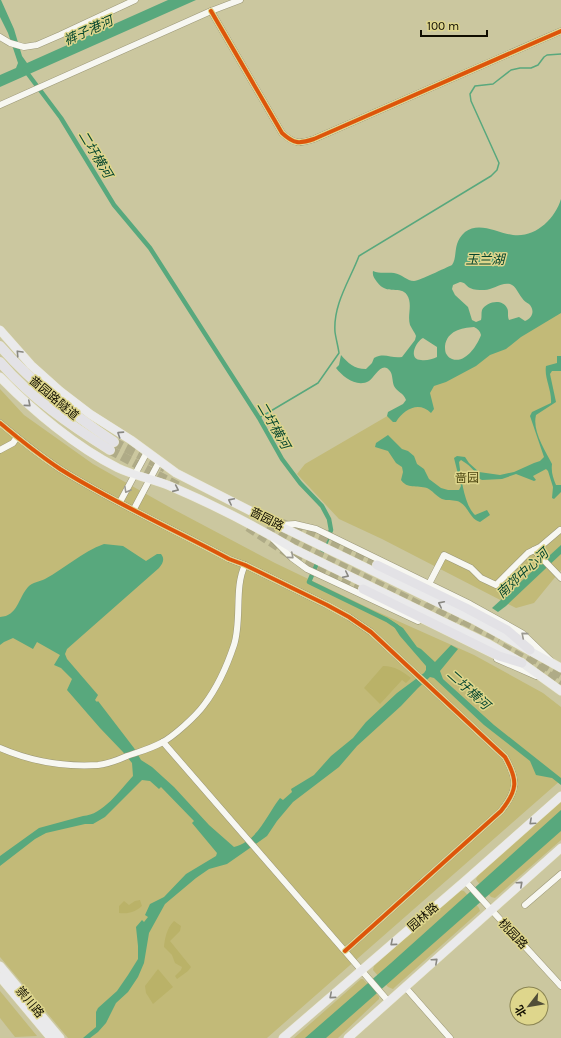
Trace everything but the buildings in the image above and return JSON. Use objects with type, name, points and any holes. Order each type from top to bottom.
[{"type":"highway","name":"啬园路隧道","points":[[0,346],[31,379],[54,399],[114,442]]},
{"type":"highway","name":"啬园路隧道","points":[[0,362],[50,410],[110,450]]},
{"type":"highway","points":[[377,565],[466,608],[507,630],[530,650]]},
{"type":"highway","points":[[363,589],[498,656],[522,663]]},
{"type":"main road","name":"啬园路","points":[[0,330],[31,365],[60,391],[90,414],[131,440],[159,462],[278,525],[476,622],[553,662],[561,668]]},
{"type":"main road","name":"啬园路","points":[[0,377],[19,396],[60,430],[99,457],[119,468],[196,498],[262,530],[292,548],[488,643],[522,663],[561,691]]},
{"type":"main road","name":"园林路","points":[[283,1038],[364,973],[561,796]]},
{"type":"main road","points":[[348,1038],[406,988],[561,848]]},
{"type":"main road","name":"崇川路","points":[[0,966],[60,1038]]},
{"type":"main road","name":"崇川路","points":[[0,977],[50,1038]]},
{"type":"street","points":[[0,36],[10,43],[24,47],[37,44],[135,0]]},
{"type":"street","points":[[0,105],[211,11],[240,0]]},
{"type":"street","points":[[211,11],[282,133],[288,139],[297,143],[314,139],[561,31]]},
{"type":"street","points":[[0,423],[60,468],[92,487],[229,559],[245,565],[349,617],[371,632],[506,758],[513,771],[515,785],[509,801],[501,811],[345,951]]},
{"type":"street","points":[[0,450],[13,443],[17,437]]},
{"type":"street","points":[[120,502],[147,452]]},
{"type":"street","points":[[134,509],[159,462]]},
{"type":"street","points":[[278,525],[295,524],[316,529],[470,604],[522,633],[553,662]]},
{"type":"street","points":[[262,530],[292,558],[308,569],[491,657],[546,680]]},
{"type":"street","points":[[429,584],[444,555],[471,568],[481,578],[496,585],[528,553],[540,547],[560,530]]},
{"type":"street","points":[[534,550],[561,578]]},
{"type":"street","points":[[0,748],[25,757],[64,765],[99,765],[126,757],[162,742],[179,730],[204,705],[226,666],[234,644],[239,615],[240,575],[245,565]]},
{"type":"street","points":[[162,742],[389,1002]]},
{"type":"street","points":[[524,905],[561,874]]},
{"type":"street","name":"桃园路","points":[[465,881],[561,985]]},
{"type":"street","points":[[406,988],[450,1038]]},
{"type":"green space","name":"啬园","points":[[561,300],[561,570],[534,603],[516,608],[382,539],[339,519],[297,474],[305,464],[408,404],[448,371]]},
{"type":"green space","points":[[0,389],[24,415],[93,464],[171,508],[275,563],[371,609],[474,655],[543,693],[561,707],[561,780],[267,1038],[68,1038],[0,957]]},
{"type":"green space","points":[[561,800],[561,840],[495,898],[491,897],[477,881],[476,879],[478,875]]},
{"type":"green space","points":[[459,890],[464,891],[480,911],[393,989],[388,987],[373,970],[374,966]]},
{"type":"green space","points":[[361,979],[363,979],[379,997],[379,999],[338,1038],[294,1038]]},
{"type":"green space","points":[[0,991],[37,1036],[15,1037],[0,1018]]},
{"type":"shaded area","points":[[383,666],[398,669],[411,678],[406,683],[402,680],[380,704],[364,688]]},
{"type":"shaded area","points":[[140,900],[142,906],[137,910],[129,913],[119,913],[119,906],[124,901],[129,905]]},
{"type":"shaded area","points":[[174,921],[181,926],[180,931],[170,941],[191,967],[177,979],[175,976],[182,967],[175,963],[172,955],[164,947],[167,933]]},
{"type":"shaded area","points":[[158,969],[173,987],[153,1004],[146,993],[145,986]]},
{"type":"water","points":[[0,0],[14,29],[22,56],[27,63],[168,0],[196,0],[0,87],[0,75],[16,68],[18,63],[8,33],[0,17]]},
{"type":"water","name":"玉兰湖","points":[[561,199],[561,313],[521,337],[506,349],[490,355],[476,366],[446,382],[434,386],[430,393],[434,409],[431,413],[426,409],[417,407],[412,408],[403,413],[396,422],[393,422],[387,416],[388,412],[403,404],[406,400],[394,386],[391,373],[387,368],[378,371],[369,381],[360,383],[346,378],[336,368],[339,365],[341,355],[352,365],[358,368],[366,369],[372,363],[374,358],[378,356],[402,357],[415,340],[416,336],[409,321],[409,298],[404,292],[385,289],[381,286],[374,277],[373,271],[381,273],[394,273],[411,281],[417,280],[452,265],[455,258],[458,241],[465,232],[470,229],[482,228],[513,235],[529,233],[543,226],[558,206]],"holes":[[[460,282],[464,283],[470,288],[478,290],[486,290],[503,284],[510,284],[531,306],[532,314],[530,318],[525,321],[519,317],[509,320],[508,309],[505,305],[494,302],[484,307],[482,310],[481,320],[476,322],[472,320],[468,307],[455,295],[452,289],[453,285]],[[474,327],[480,332],[481,335],[477,344],[466,357],[457,360],[450,358],[446,354],[445,350],[446,341],[455,331]],[[423,338],[437,347],[437,357],[425,360],[417,359],[415,357],[414,350]]]},
{"type":"water","points":[[557,356],[561,356],[561,371],[552,371],[550,374],[556,402],[536,415],[535,421],[537,434],[552,464],[552,472],[556,485],[561,485],[561,492],[554,499],[552,498],[553,487],[546,469],[533,476],[536,480],[534,481],[516,474],[502,479],[482,480],[478,478],[471,468],[461,460],[459,462],[461,475],[468,505],[475,515],[487,510],[490,515],[480,522],[473,518],[461,503],[442,499],[427,488],[409,486],[403,483],[401,480],[403,472],[402,467],[396,463],[388,451],[375,447],[376,443],[388,435],[402,449],[408,451],[414,456],[417,464],[424,469],[429,479],[441,488],[448,490],[459,490],[461,486],[454,458],[457,456],[465,457],[479,472],[500,475],[514,472],[540,461],[544,457],[530,416],[532,412],[551,403],[546,375],[546,366],[557,363]]},
{"type":"water","points":[[104,544],[123,546],[146,561],[157,554],[161,554],[163,561],[159,568],[67,649],[65,654],[67,659],[98,695],[95,700],[97,702],[98,701],[134,748],[141,760],[152,767],[174,787],[209,825],[234,847],[242,844],[255,834],[280,798],[283,800],[292,792],[291,789],[314,775],[331,756],[353,738],[366,722],[397,693],[424,673],[426,666],[400,636],[389,619],[403,628],[417,647],[435,662],[451,645],[458,649],[440,671],[443,679],[494,725],[561,778],[561,785],[552,778],[536,775],[530,761],[484,725],[434,678],[430,677],[357,746],[339,767],[293,802],[267,836],[227,864],[209,869],[165,904],[149,933],[144,963],[138,977],[128,992],[116,1003],[106,1023],[98,1032],[90,1038],[83,1038],[96,1027],[96,1012],[98,1008],[117,991],[138,959],[136,927],[142,920],[144,922],[148,917],[145,915],[150,904],[164,897],[186,874],[216,856],[217,853],[192,823],[194,821],[161,787],[159,789],[150,781],[142,780],[105,817],[93,824],[85,824],[46,833],[35,839],[0,866],[0,856],[39,828],[90,815],[111,801],[133,776],[132,763],[67,690],[72,679],[61,668],[54,665],[60,655],[37,642],[33,649],[13,638],[0,645],[0,617],[6,616],[14,610],[30,585],[45,579],[88,551]]},
{"type":"water","points":[[561,545],[561,554],[506,606],[498,612],[492,608]]},
{"type":"water","points":[[561,810],[561,831],[326,1038],[305,1038],[391,963]]},
{"type":"waterway","points":[[259,418],[318,383],[339,353],[335,332],[335,322],[339,302],[359,256],[491,176],[497,170],[499,163],[471,101],[470,94],[475,86],[493,84],[511,70],[531,68],[538,65],[547,55],[561,54]]},
{"type":"waterway","name":"二圩横河","points":[[25,70],[61,118],[114,205],[150,248],[259,418],[282,459],[300,483],[322,506],[329,519],[331,530],[309,582],[387,620],[396,626]]},
{"type":"tunnel","points":[[114,442],[165,468]]},
{"type":"tunnel","points":[[110,450],[178,486]]},
{"type":"tunnel","points":[[281,523],[321,538],[377,565]]},
{"type":"tunnel","points":[[248,527],[289,554],[363,589]]},
{"type":"tunnel","points":[[266,529],[461,626]]},
{"type":"tunnel","points":[[427,602],[500,639]]},
{"type":"tunnel","points":[[502,647],[533,664],[561,684]]},
{"type":"tunnel","points":[[530,656],[561,675]]},
{"type":"cycle path","points":[[211,11],[282,133],[293,141],[297,142],[304,142],[314,139],[561,31]]},
{"type":"cycle path","points":[[0,423],[52,464],[101,493],[229,559],[245,565],[349,617],[371,632],[505,757],[514,779],[513,791],[507,804],[345,951]]},
{"type":"water label","name":"裤子港河","points":[[88,30]]},
{"type":"water label","name":"南郊中心河","points":[[522,573]]}]
